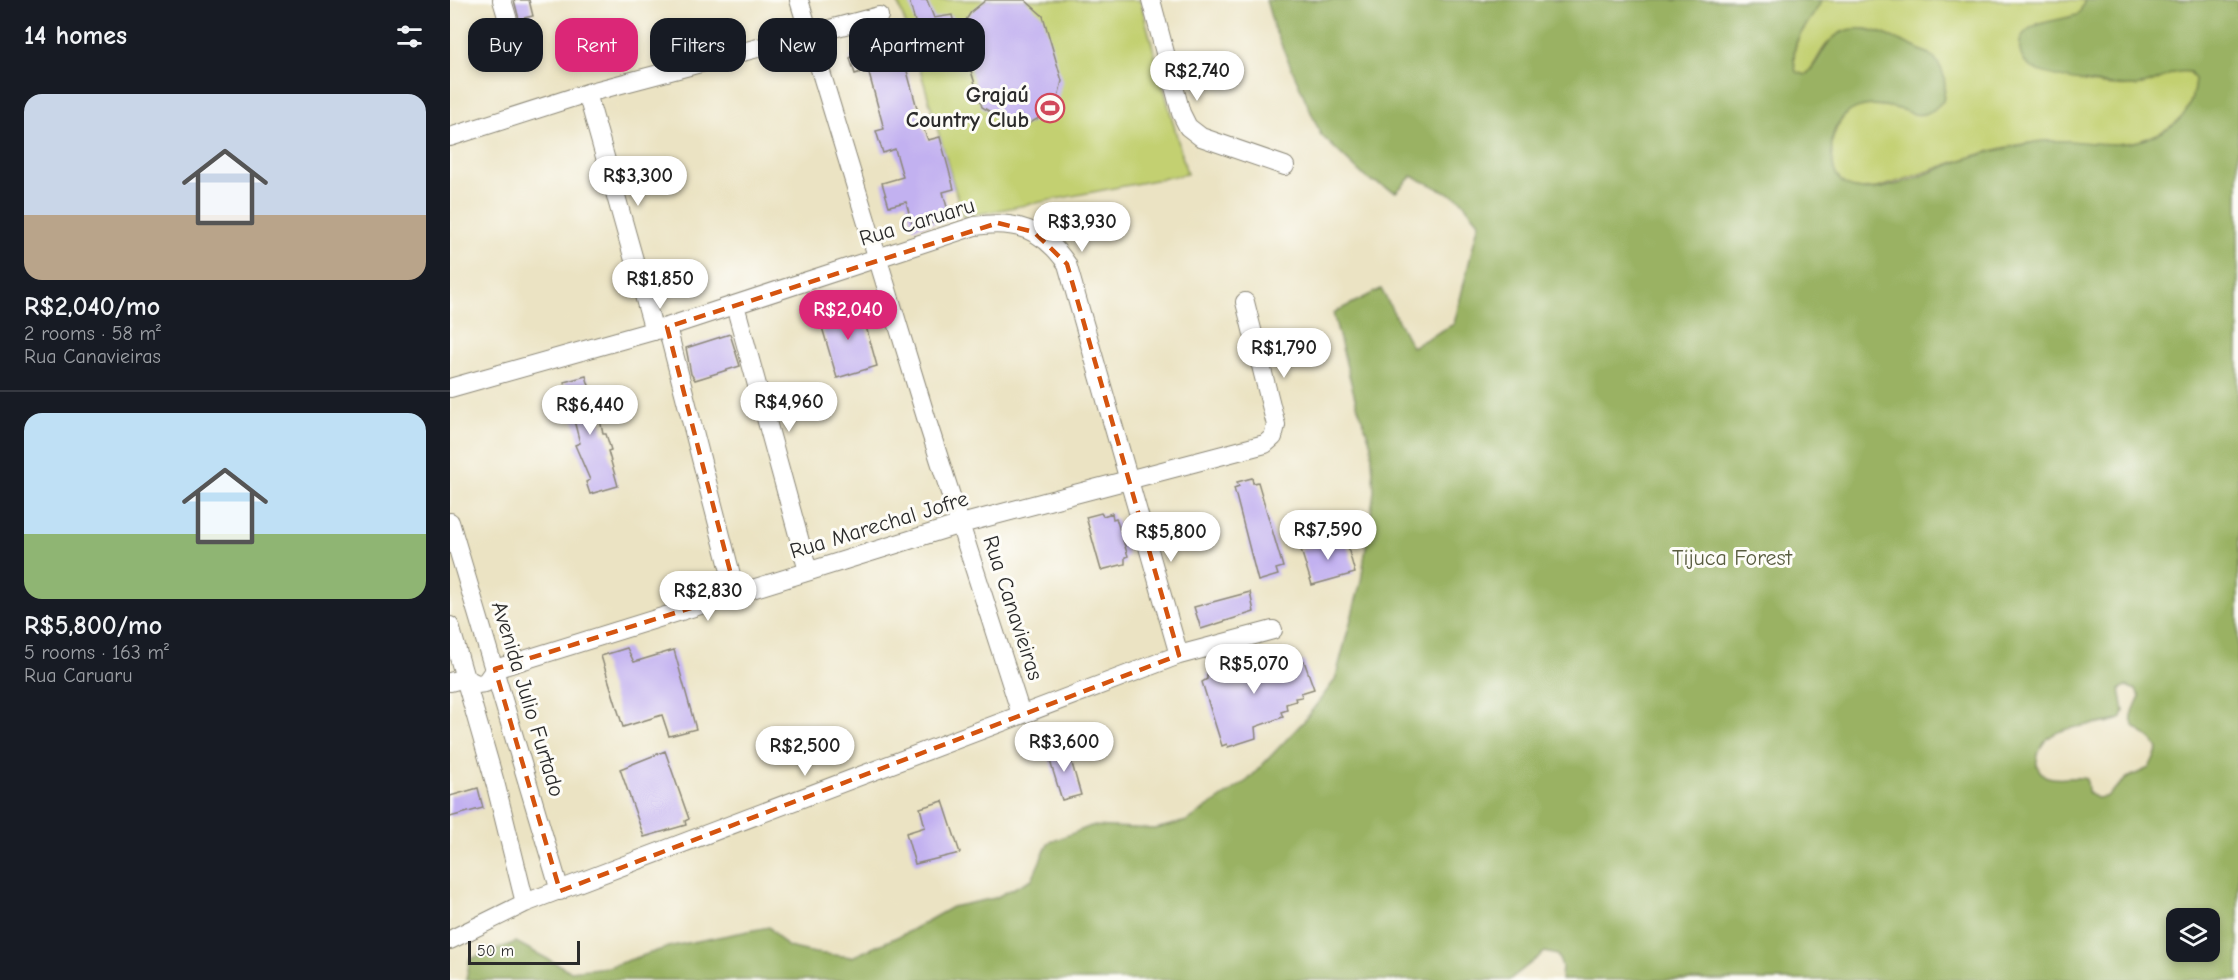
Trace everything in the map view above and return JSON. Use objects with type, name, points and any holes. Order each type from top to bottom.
[{"type":"street","points":[[501,0],[507,18]]},
{"type":"street","name":"Rua Canavieiras","points":[[799,0],[805,18]]},
{"type":"street","points":[[1151,0],[1181,113],[1188,127],[1201,137],[1285,166]]},
{"type":"street","points":[[837,26],[879,16]]},
{"type":"street","points":[[450,137],[587,93],[758,46]]},
{"type":"street","name":"Rua Canavieiras","points":[[821,72],[1021,714]]},
{"type":"street","points":[[587,93],[660,329],[736,594]]},
{"type":"street","name":"Rua Caruaru","points":[[450,388],[660,329],[975,226],[998,223],[1034,232],[1046,240],[1067,264],[1179,655]]},
{"type":"street","name":"Rua Marechal Jofre","points":[[459,676],[477,684],[485,683],[493,664],[736,594],[961,524],[1129,482],[1265,444],[1273,437],[1276,425],[1245,302]]},
{"type":"street","points":[[735,305],[808,571]]},
{"type":"street","name":"Avenida Julio Furtado","points":[[450,522],[560,891]]},
{"type":"street","points":[[450,626],[459,676],[525,903]]},
{"type":"street","points":[[450,940],[525,903],[1021,714],[1179,655],[1273,630]]},
{"type":"highlighted area","points":[[998,223],[1034,232],[1067,264],[1179,655],[560,891],[495,669],[736,594],[667,327]]},
{"type":"green space","name":"Grajaú Country Club","points":[[897,0],[1140,0],[1187,174],[963,217],[921,72],[985,72],[985,18],[903,18]]},
{"type":"green space","name":"Tijuca Forest","points":[[1266,0],[1822,0],[1800,34],[1794,50],[1796,72],[1805,75],[1809,72],[1830,41],[1841,33],[1852,29],[1865,29],[1892,37],[1929,54],[1942,69],[1944,75],[1943,101],[1926,114],[1873,105],[1857,108],[1843,117],[1838,124],[1832,143],[1836,174],[1849,186],[1871,189],[1884,188],[1910,180],[1978,155],[2035,142],[2121,144],[2135,142],[2159,133],[2176,123],[2187,109],[2194,91],[2195,79],[2190,72],[2177,72],[2142,85],[2132,86],[2102,84],[2051,75],[2029,66],[2022,57],[2020,41],[2024,33],[2040,24],[2079,14],[2085,0],[2238,0],[2238,980],[1561,980],[1562,966],[1557,955],[1545,952],[1509,980],[466,980],[470,959],[516,942],[570,971],[608,967],[672,946],[769,927],[788,947],[852,957],[906,933],[952,907],[995,898],[1032,879],[1048,843],[1091,826],[1155,829],[1187,821],[1248,780],[1304,721],[1335,680],[1361,581],[1374,491],[1371,444],[1356,402],[1333,313],[1381,289],[1412,347],[1454,324],[1479,222],[1459,198],[1412,176],[1396,192],[1366,178],[1321,135],[1274,28]],"holes":[[[2126,686],[2136,690],[2140,697],[2134,710],[2133,724],[2136,729],[2153,741],[2158,749],[2149,768],[2127,778],[2106,797],[2096,798],[2088,792],[2087,779],[2050,778],[2040,771],[2037,761],[2041,747],[2049,737],[2074,727],[2122,718],[2124,711],[2120,689]]]},
{"type":"green space","points":[[1822,0],[2085,0],[2079,14],[2067,20],[2037,24],[2030,67],[2085,82],[2113,86],[2141,85],[2175,72],[2190,72],[2195,78],[2194,90],[2187,109],[2176,123],[2159,133],[2135,142],[2108,144],[2039,142],[2018,145],[1978,155],[1877,188],[1853,188],[1837,178],[1830,158],[1835,133],[1847,113],[1856,107],[1872,105],[1929,113],[1943,101],[1944,76],[1940,67],[1926,54],[1880,32],[1864,29],[1829,42],[1805,75],[1796,72],[1794,60],[1797,42]]},
{"type":"building","points":[[514,0],[529,0],[533,16],[519,18]]},
{"type":"building","points":[[909,0],[927,0],[934,18],[914,18]]},
{"type":"building","points":[[986,0],[1025,0],[1043,16],[1062,81],[1057,102],[1051,111],[1021,126],[1011,124],[982,107],[971,72],[985,72],[985,18],[967,18]]},
{"type":"building","points":[[952,15],[953,18],[934,18]]},
{"type":"building","points":[[869,72],[907,72],[928,140],[940,137],[954,189],[943,192],[950,219],[913,228],[906,202],[889,206],[882,183],[903,177],[895,149],[883,153],[876,131],[884,129]]},
{"type":"building","points":[[860,305],[877,366],[837,378],[819,317]]},
{"type":"building","points":[[730,334],[740,366],[695,380],[691,374],[686,348]]},
{"type":"building","points":[[586,376],[591,392],[594,391],[603,434],[606,434],[611,450],[608,451],[618,486],[590,494],[586,482],[590,480],[575,445],[580,443],[572,413],[567,415],[563,402],[569,400],[564,382]]},
{"type":"building","points":[[1252,478],[1253,483],[1258,482],[1283,567],[1276,569],[1278,575],[1258,581],[1234,488],[1239,486],[1237,482]]},
{"type":"building","points":[[1101,513],[1103,516],[1112,513],[1113,519],[1116,518],[1128,556],[1125,557],[1125,564],[1101,570],[1086,517]]},
{"type":"building","points":[[1345,537],[1355,573],[1312,585],[1301,550]]},
{"type":"building","points":[[1250,592],[1254,612],[1201,629],[1194,607]]},
{"type":"building","points":[[627,648],[634,662],[674,650],[696,729],[669,736],[662,715],[623,727],[601,656]]},
{"type":"building","points":[[1273,653],[1274,656],[1297,657],[1299,663],[1304,661],[1314,689],[1301,693],[1302,697],[1295,698],[1296,701],[1286,704],[1287,710],[1281,712],[1283,717],[1255,727],[1256,738],[1228,747],[1227,744],[1222,746],[1202,682],[1207,679],[1207,674],[1233,668]]},
{"type":"building","points":[[1067,746],[1081,795],[1062,800],[1047,751]]},
{"type":"building","points":[[665,751],[689,819],[685,821],[686,825],[644,837],[620,769]]},
{"type":"building","points":[[478,788],[483,808],[450,817],[450,796]]},
{"type":"building","points":[[943,801],[960,853],[915,864],[906,833],[925,827],[920,808]]},
{"type":"place","name":"Grajaú Country Club","points":[[1050,108]]}]
